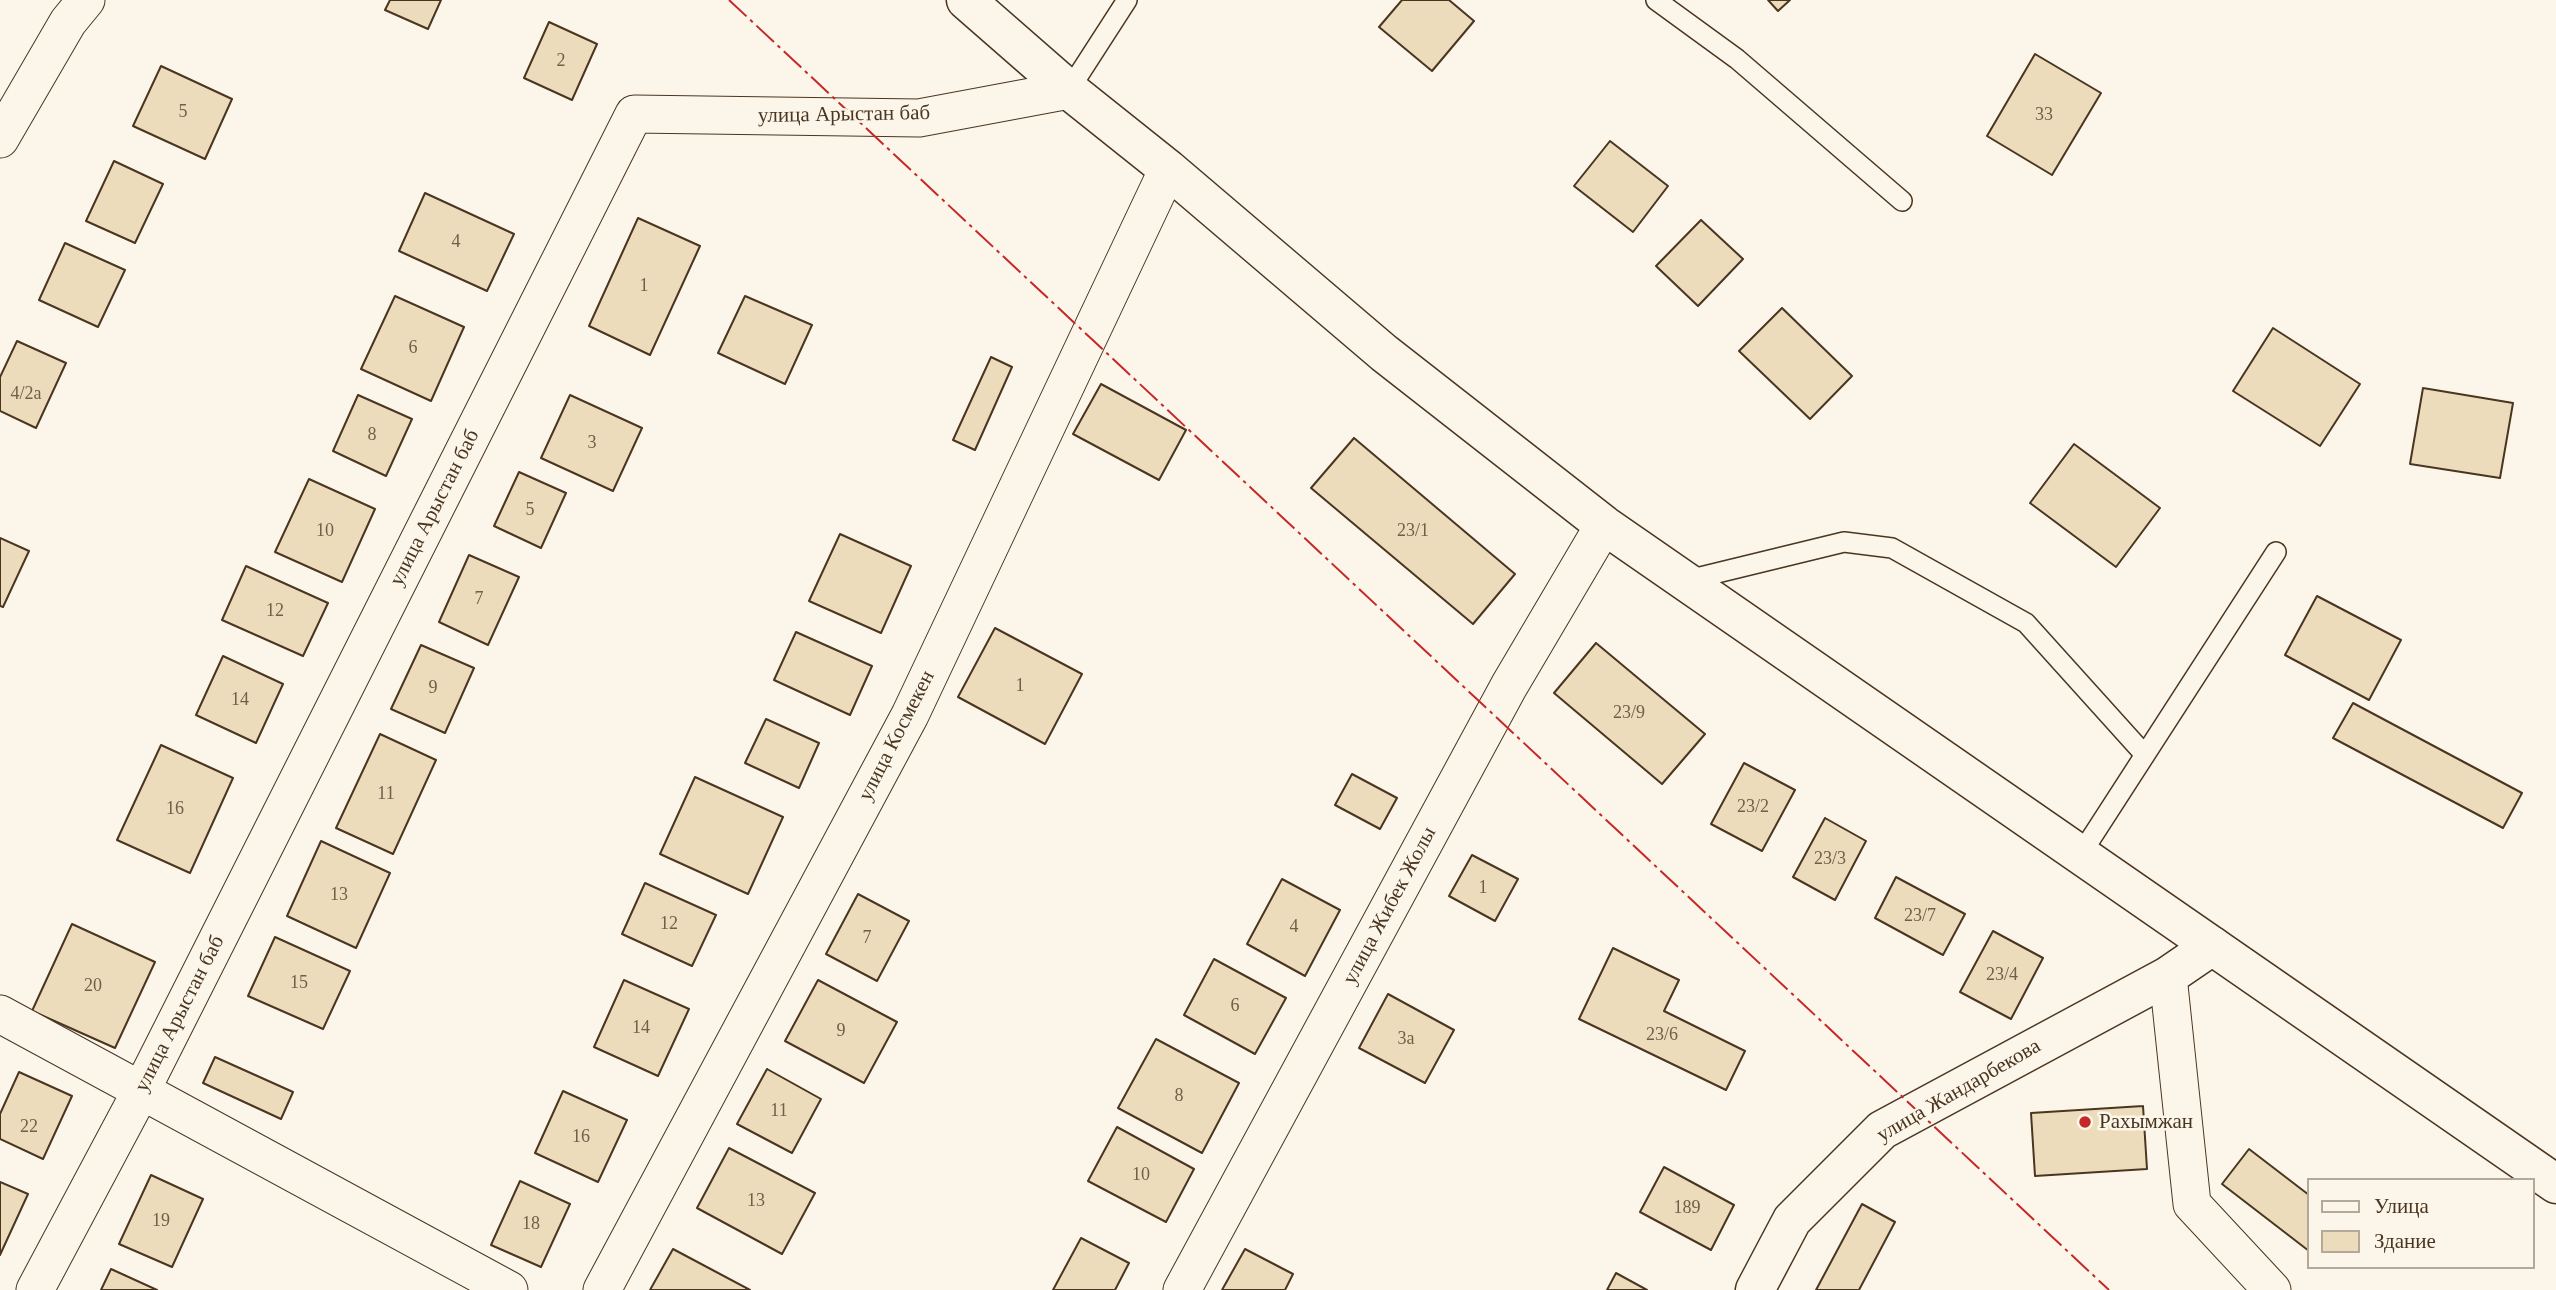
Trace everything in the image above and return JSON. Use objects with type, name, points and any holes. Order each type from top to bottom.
[{"type":"main road","points":[[967,0],[1069,90],[1168,169],[1384,353],[1604,525],[2079,857],[2556,1184]]},
{"type":"main road","name":"улица Жандарбекова","points":[[1755,1290],[1792,1220],[1882,1130],[2168,976],[2212,946]]},
{"type":"street","points":[[0,139],[68,22],[86,0]]},
{"type":"street","name":"улица Арыстан баб","points":[[36,1290],[141,1091],[635,114],[919,118],[1069,90]]},
{"type":"street","name":"улица Космекен","points":[[601,1290],[909,716],[1168,169]]},
{"type":"street","name":"улица Жибек Жолы","points":[[1182,1290],[1509,686],[1604,525]]},
{"type":"street","points":[[2168,976],[2192,1204],[2272,1290]]},
{"type":"street","points":[[0,1014],[509,1290]]},
{"type":"lane","points":[[1069,90],[1128,0]]},
{"type":"lane","points":[[1656,0],[1737,58],[1902,201]]},
{"type":"lane","points":[[1684,581],[1844,542],[1892,548],[2026,623],[2145,755]]},
{"type":"lane","points":[[2079,857],[2276,552]]},
{"type":"building","points":[[390,0],[441,0],[428,29],[385,10]]},
{"type":"building","points":[[1402,0],[1449,0],[1474,21],[1432,71],[1379,27]]},
{"type":"building","points":[[1768,0],[1790,0],[1778,11]]},
{"type":"building","points":[[549,22],[597,44],[572,100],[524,78]]},
{"type":"building","points":[[2035,54],[2101,93],[2052,175],[1987,136]]},
{"type":"building","points":[[161,66],[232,99],[205,159],[133,126]]},
{"type":"building","points":[[1610,141],[1668,186],[1633,232],[1574,186]]},
{"type":"building","points":[[114,161],[163,184],[135,243],[86,221]]},
{"type":"building","points":[[425,193],[514,234],[487,291],[399,251]]},
{"type":"building","points":[[638,218],[700,246],[650,355],[589,326]]},
{"type":"building","points":[[1701,220],[1743,259],[1698,306],[1656,266]]},
{"type":"building","points":[[65,243],[125,270],[98,327],[39,300]]},
{"type":"building","points":[[395,296],[464,327],[431,401],[361,369]]},
{"type":"building","points":[[745,296],[812,325],[785,384],[718,353]]},
{"type":"building","points":[[1782,308],[1852,376],[1810,419],[1739,351]]},
{"type":"building","points":[[2273,328],[2360,384],[2320,446],[2233,391]]},
{"type":"building","points":[[17,341],[66,363],[36,428],[0,411],[0,377]]},
{"type":"building","points":[[991,357],[1012,367],[975,450],[953,440]]},
{"type":"building","points":[[1101,384],[1186,430],[1159,480],[1073,434]]},
{"type":"building","points":[[2423,388],[2513,403],[2500,478],[2410,464]]},
{"type":"building","points":[[358,395],[412,419],[386,476],[333,451]]},
{"type":"building","points":[[570,395],[642,428],[613,491],[541,458]]},
{"type":"building","points":[[1354,438],[1515,574],[1473,624],[1311,488]]},
{"type":"building","points":[[2074,444],[2160,508],[2116,567],[2030,503]]},
{"type":"building","points":[[519,472],[566,493],[541,548],[494,526]]},
{"type":"building","points":[[309,479],[375,509],[342,582],[275,552]]},
{"type":"building","points":[[840,534],[911,566],[881,633],[809,601]]},
{"type":"building","points":[[0,538],[29,551],[3,607],[0,606]]},
{"type":"building","points":[[469,555],[519,577],[488,645],[439,622]]},
{"type":"building","points":[[246,566],[328,603],[303,656],[222,620]]},
{"type":"building","points":[[2317,596],[2401,640],[2369,700],[2285,655]]},
{"type":"building","points":[[995,628],[1082,674],[1045,744],[958,697]]},
{"type":"building","points":[[796,632],[872,666],[850,715],[774,680]]},
{"type":"building","points":[[1596,643],[1705,734],[1662,784],[1554,693]]},
{"type":"building","points":[[421,645],[474,668],[445,733],[391,709]]},
{"type":"building","points":[[223,656],[283,684],[256,743],[196,715]]},
{"type":"building","points":[[2353,703],[2522,793],[2503,828],[2333,738]]},
{"type":"building","points":[[766,719],[819,743],[799,788],[745,763]]},
{"type":"building","points":[[380,734],[436,760],[393,854],[336,828]]},
{"type":"building","points":[[161,745],[233,778],[190,873],[117,840]]},
{"type":"building","points":[[1744,763],[1795,790],[1762,851],[1711,824]]},
{"type":"building","points":[[1352,774],[1397,798],[1380,829],[1335,805]]},
{"type":"building","points":[[695,777],[783,817],[748,894],[660,854]]},
{"type":"building","points":[[1825,818],[1866,841],[1835,900],[1793,877]]},
{"type":"building","points":[[321,841],[390,873],[356,948],[287,916]]},
{"type":"building","points":[[1472,855],[1518,879],[1495,921],[1449,896]]},
{"type":"building","points":[[1896,877],[1965,914],[1943,955],[1875,918]]},
{"type":"building","points":[[1282,879],[1340,910],[1305,976],[1247,944]]},
{"type":"building","points":[[645,883],[716,915],[692,966],[622,934]]},
{"type":"building","points":[[858,894],[909,921],[877,981],[826,954]]},
{"type":"building","points":[[72,924],[155,962],[115,1048],[32,1011]]},
{"type":"building","points":[[1993,931],[2043,958],[2011,1019],[1960,992]]},
{"type":"building","points":[[275,937],[350,971],[323,1029],[248,996]]},
{"type":"building","points":[[1613,948],[1679,980],[1664,1011],[1745,1051],[1726,1090],[1579,1019]]},
{"type":"building","points":[[1214,959],[1286,998],[1255,1054],[1184,1015]]},
{"type":"building","points":[[624,980],[689,1009],[658,1076],[594,1047]]},
{"type":"building","points":[[818,980],[897,1022],[864,1083],[785,1041]]},
{"type":"building","points":[[1388,994],[1454,1030],[1425,1083],[1359,1048]]},
{"type":"building","points":[[1156,1039],[1239,1083],[1202,1153],[1118,1108]]},
{"type":"building","points":[[215,1057],[293,1092],[281,1119],[203,1083]]},
{"type":"building","points":[[767,1069],[821,1099],[792,1153],[737,1124]]},
{"type":"building","points":[[19,1072],[72,1096],[43,1159],[0,1139],[0,1114]]},
{"type":"building","points":[[563,1091],[627,1120],[598,1182],[535,1153]]},
{"type":"building","points":[[2143,1106],[2147,1169],[2035,1176],[2031,1113]]},
{"type":"building","points":[[1117,1127],[1194,1169],[1166,1222],[1088,1181]]},
{"type":"building","points":[[729,1148],[815,1193],[782,1254],[697,1208]]},
{"type":"building","points":[[2249,1149],[2308,1194],[2308,1250],[2222,1184]]},
{"type":"building","points":[[1664,1167],[1734,1205],[1711,1250],[1640,1212]]},
{"type":"building","points":[[151,1175],[203,1199],[172,1267],[119,1244]]},
{"type":"building","points":[[520,1181],[570,1204],[541,1267],[491,1245]]},
{"type":"building","points":[[0,1182],[28,1194],[0,1255]]},
{"type":"building","points":[[1862,1204],[1895,1222],[1859,1290],[1816,1290]]},
{"type":"building","points":[[1081,1238],[1129,1263],[1115,1290],[1053,1290]]},
{"type":"building","points":[[673,1249],[750,1290],[650,1290]]},
{"type":"building","points":[[1245,1249],[1293,1274],[1285,1290],[1222,1290]]},
{"type":"building","points":[[111,1269],[157,1290],[101,1290]]},
{"type":"building","points":[[1616,1273],[1647,1290],[1607,1290]]},
{"type":"power","points":[[729,0],[2109,1290]]},
{"type":"place","name":"Рахымжан","points":[[2085,1122]]}]
